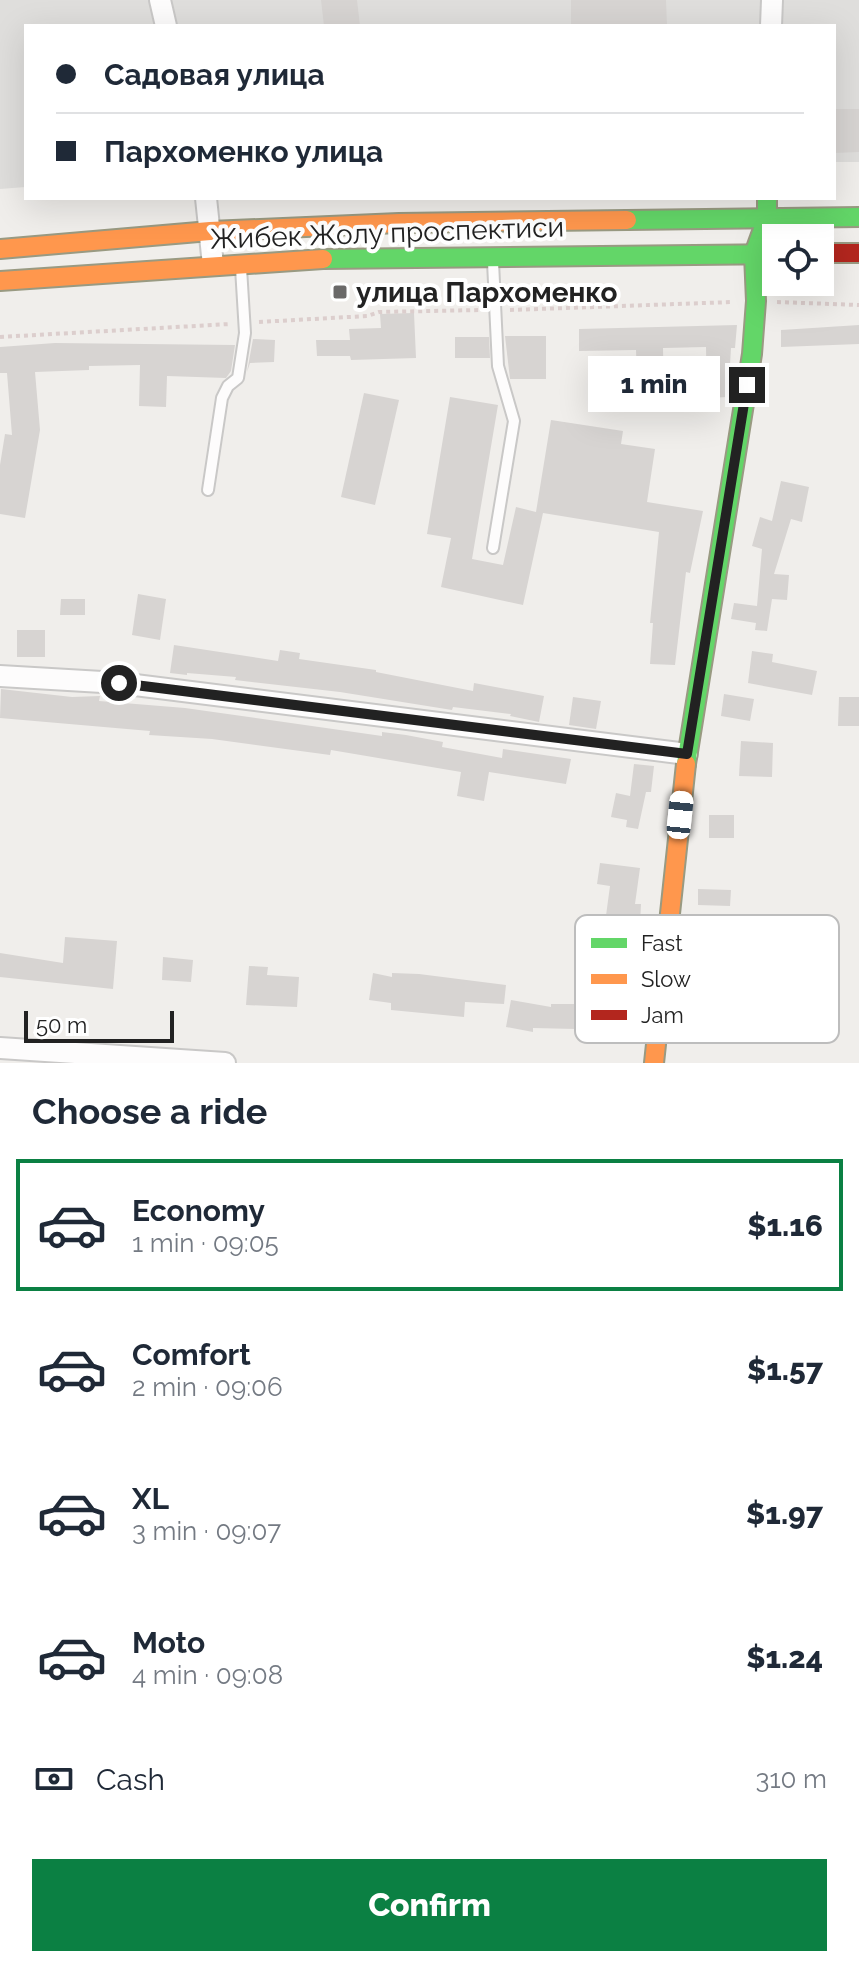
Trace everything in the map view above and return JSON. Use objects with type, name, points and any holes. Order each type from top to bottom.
[{"type":"main road","points":[[670,915],[687,754],[752,354],[756,301],[754,254],[767,218],[767,200]]},
{"type":"main road","name":"Жибек Жолу проспектиси","points":[[0,249],[210,231],[399,223],[859,217]]},
{"type":"main road","points":[[834,253],[859,253]]},
{"type":"main road","name":"Жибек Жолу проспектиси","points":[[0,281],[241,262],[762,254]]},
{"type":"main road","points":[[654,1063],[656,1043]]},
{"type":"street","points":[[160,0],[166,24]]},
{"type":"street","points":[[771,24],[772,0]]},
{"type":"street","points":[[206,200],[213,265]]},
{"type":"street","points":[[0,676],[119,683],[687,754]]},
{"type":"street","points":[[0,1048],[225,1063]]},
{"type":"lane","points":[[493,256],[498,366],[514,421],[493,548]]},
{"type":"lane","points":[[208,490],[222,398],[228,386],[238,378],[244,323],[241,262]]},
{"type":"path","points":[[0,337],[367,316],[379,312],[756,301],[859,305]]},
{"type":"shaded area","points":[[0,0],[859,0],[859,162],[836,162],[836,24],[24,24],[24,187],[0,189]]},
{"type":"building","points":[[321,0],[357,0],[360,24],[324,24]]},
{"type":"building","points":[[571,0],[666,0],[667,24],[571,24]]},
{"type":"building","points":[[836,109],[859,109],[859,152],[836,153]]},
{"type":"building","points":[[414,313],[416,358],[351,360],[350,356],[317,356],[316,340],[350,340],[349,329],[381,328],[380,314]]},
{"type":"building","points":[[737,325],[735,348],[731,348],[728,397],[707,398],[706,347],[663,348],[664,404],[638,404],[636,350],[579,351],[579,329]]},
{"type":"building","points":[[859,325],[859,344],[781,347],[781,330]]},
{"type":"building","points":[[505,336],[546,336],[546,379],[510,379]]},
{"type":"building","points":[[455,337],[489,337],[490,358],[455,358]]},
{"type":"building","points":[[253,339],[275,340],[274,362],[250,363],[247,372]]},
{"type":"building","points":[[55,343],[235,345],[231,371],[226,378],[167,376],[166,407],[139,406],[140,365],[35,372],[40,430],[25,518],[0,514],[0,465],[5,434],[12,435],[7,373],[0,373],[0,347]]},
{"type":"building","points":[[364,393],[399,400],[375,505],[341,497]]},
{"type":"building","points":[[450,397],[498,405],[472,559],[503,565],[516,507],[536,512],[551,420],[623,431],[621,444],[655,449],[647,502],[703,511],[690,573],[686,572],[675,665],[650,664],[653,623],[650,623],[659,532],[543,513],[523,605],[441,587],[451,538],[427,534]]},
{"type":"building","points":[[781,481],[809,487],[802,522],[791,519],[774,574],[789,575],[787,600],[772,599],[767,631],[755,630],[756,623],[731,619],[734,603],[757,606],[762,549],[752,546],[760,517],[772,521]]},
{"type":"building","points":[[138,594],[166,599],[160,640],[132,635]]},
{"type":"building","points":[[61,599],[85,599],[85,615],[60,615]]},
{"type":"building","points":[[17,630],[45,630],[45,657],[17,657]]},
{"type":"building","points":[[174,645],[278,661],[280,650],[300,653],[299,659],[376,670],[473,691],[474,683],[544,696],[539,722],[511,714],[453,707],[452,710],[340,692],[235,680],[236,677],[170,673]]},
{"type":"building","points":[[752,651],[773,654],[772,662],[817,671],[812,695],[748,683]]},
{"type":"building","points":[[1,689],[72,697],[100,696],[99,701],[185,708],[382,736],[382,732],[406,735],[443,742],[442,747],[502,758],[503,749],[571,759],[566,784],[489,772],[484,801],[457,796],[461,772],[331,750],[330,755],[212,739],[149,735],[150,731],[0,718]]},
{"type":"building","points":[[724,694],[754,699],[750,721],[721,716]]},
{"type":"building","points":[[573,697],[601,701],[596,729],[569,725]]},
{"type":"building","points":[[839,697],[859,697],[859,726],[838,726]]},
{"type":"building","points":[[741,741],[773,743],[772,777],[739,776]]},
{"type":"building","points":[[634,764],[654,766],[651,792],[646,792],[638,829],[626,827],[627,820],[611,817],[616,793],[630,796]]},
{"type":"building","points":[[709,815],[734,815],[734,838],[709,838]]},
{"type":"building","points":[[600,863],[640,868],[635,904],[641,904],[640,915],[606,915],[610,886],[597,884]]},
{"type":"building","points":[[698,889],[731,890],[730,906],[698,905]]},
{"type":"building","points":[[65,937],[117,941],[113,989],[0,977],[0,953],[63,963]]},
{"type":"building","points":[[163,957],[193,960],[191,982],[162,980]]},
{"type":"building","points":[[249,966],[268,967],[267,975],[299,977],[297,1007],[246,1005]]},
{"type":"building","points":[[373,973],[392,977],[392,973],[419,974],[506,985],[504,1004],[465,1002],[464,1017],[391,1010],[391,1003],[369,1000]]},
{"type":"building","points":[[511,1000],[551,1007],[551,1004],[575,1004],[575,1029],[533,1028],[533,1032],[506,1027]]},
{"type":"traffic: fast","points":[[686,764],[752,354],[756,301],[754,254],[767,218],[767,200]]},
{"type":"traffic: fast","points":[[627,220],[859,217]]},
{"type":"traffic: fast","points":[[323,259],[762,254]]},
{"type":"traffic: slow","points":[[0,249],[210,231],[399,223],[627,220]]},
{"type":"traffic: slow","points":[[0,281],[323,259]]},
{"type":"traffic: slow","points":[[670,915],[686,764]]},
{"type":"traffic: slow","points":[[654,1063],[656,1043]]},
{"type":"traffic: jam","points":[[834,253],[859,253]]},
{"type":"place","name":"улица Пархоменко","points":[[340,292]]},
{"type":"route","points":[[119,683],[687,754],[747,385]]}]
